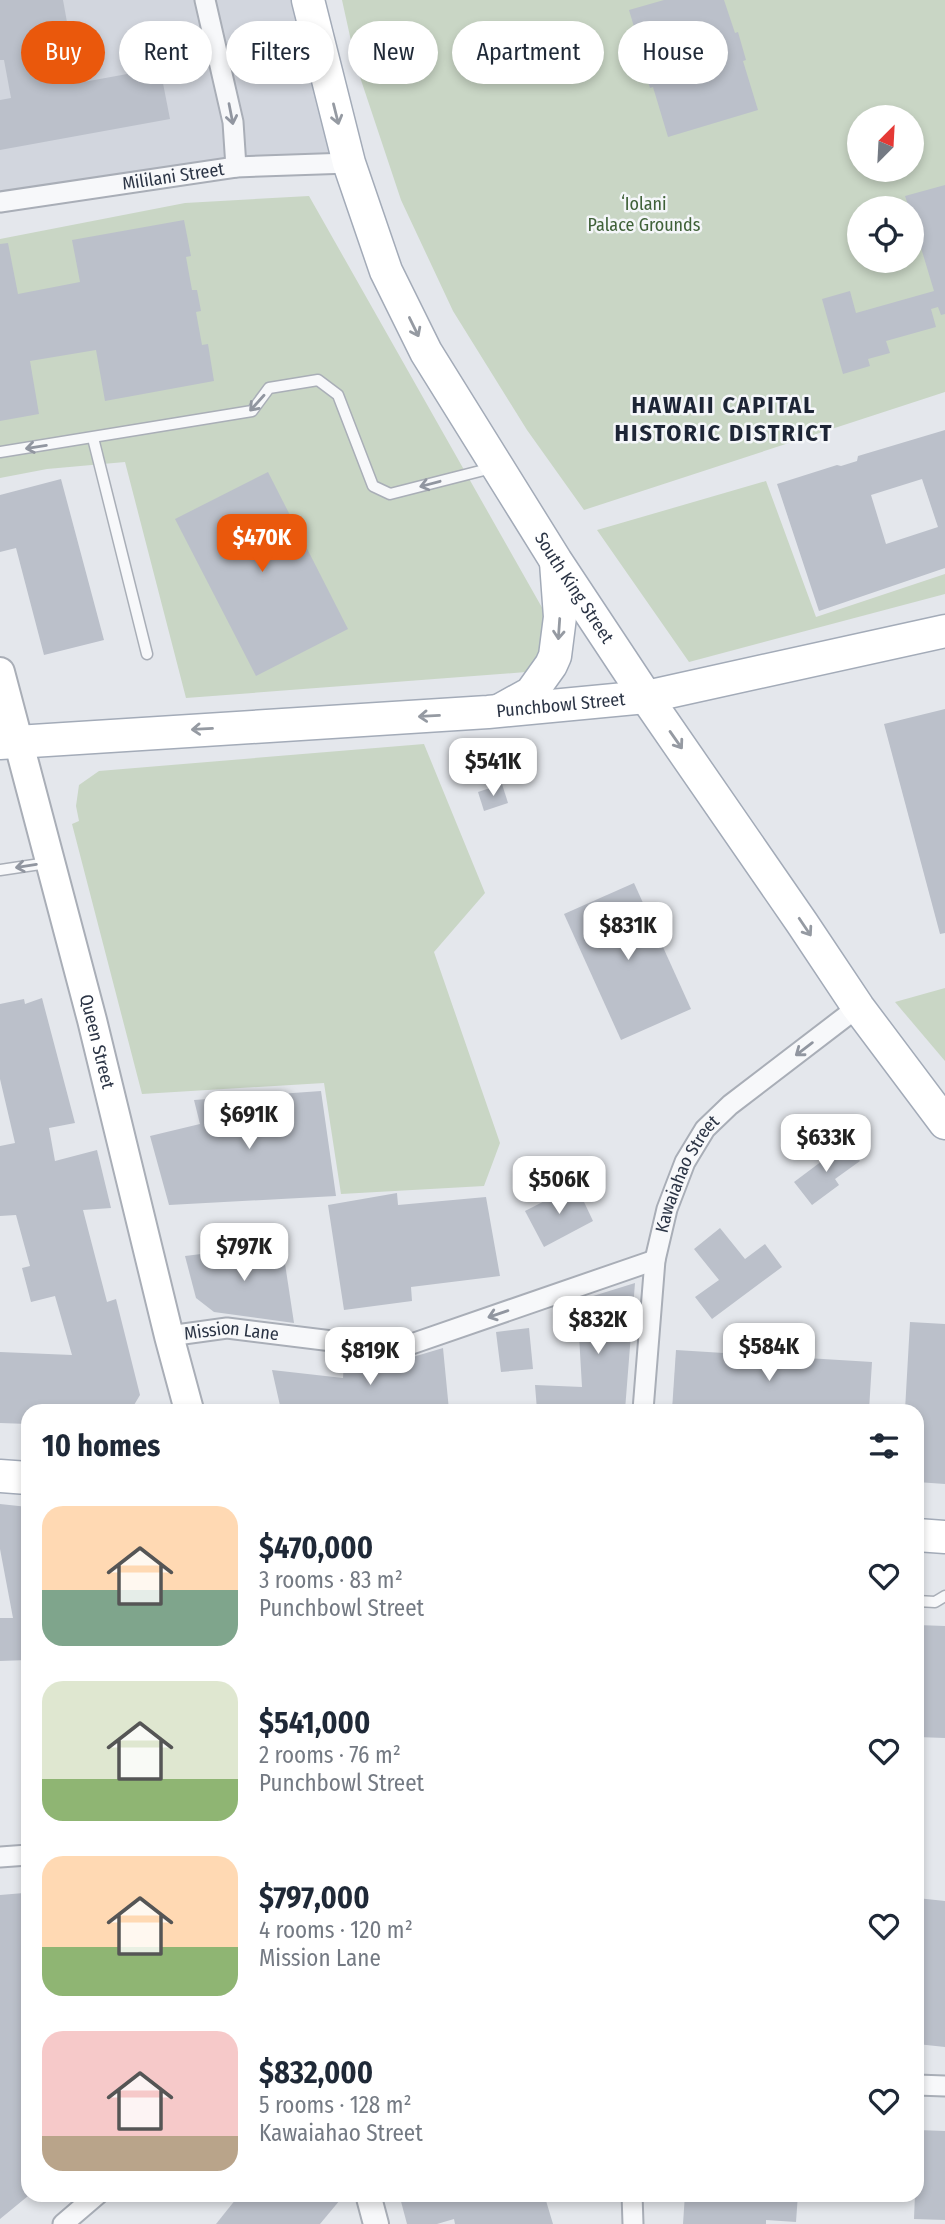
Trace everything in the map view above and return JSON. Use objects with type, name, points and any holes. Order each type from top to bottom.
[{"type":"main road","name":"South King Street","points":[[308,0],[349,163],[386,271],[426,352],[496,467],[646,697],[795,911],[858,1007],[945,1123]]},
{"type":"main road","points":[[497,711],[531,693],[555,656],[560,617],[556,561]]},
{"type":"main road","name":"Punchbowl Street","points":[[9,742],[497,711],[646,697],[945,631]]},
{"type":"main road","name":"Queen Street","points":[[0,672],[9,742],[51,863],[187,1404]]},
{"type":"main road","points":[[0,1476],[21,1478]]},
{"type":"main road","points":[[924,1536],[945,1537]]},
{"type":"street","points":[[205,0],[233,122],[236,167]]},
{"type":"street","name":"Mililani Street","points":[[0,202],[236,167],[349,163]]},
{"type":"street","name":"Kawaiahao Street","points":[[643,1404],[655,1260],[667,1209],[685,1161],[705,1129],[730,1105],[858,1007]]},
{"type":"street","name":"Mission Lane","points":[[169,1336],[227,1328],[397,1349],[655,1260]]},
{"type":"street","points":[[0,1857],[21,1856]]},
{"type":"street","points":[[924,2085],[945,2086]]},
{"type":"street","points":[[63,2224],[89,2202]]},
{"type":"street","points":[[370,2202],[376,2224]]},
{"type":"street","points":[[632,2202],[633,2224]]},
{"type":"lane","points":[[0,452],[252,411],[269,388],[318,380],[338,395],[373,486],[390,494],[496,467]]},
{"type":"lane","points":[[93,438],[147,654]]},
{"type":"lane","points":[[0,870],[51,863]]},
{"type":"lane","points":[[924,1601],[935,1602],[945,1596]]},
{"type":"shaded area","points":[[0,0],[308,0],[313,21],[226,21],[226,84],[329,84],[349,163],[236,167],[0,214]]},
{"type":"green space","name":"ʻIolani Palace Grounds","points":[[342,0],[945,0],[945,392],[584,510],[527,430],[453,311],[401,200],[362,84],[438,84],[438,21],[348,21],[348,27]]},
{"type":"green space","points":[[309,196],[553,627],[547,653],[526,672],[186,698],[125,462],[47,469],[0,478],[0,239],[185,203]]},
{"type":"green space","points":[[766,481],[816,617],[945,574],[945,594],[689,662],[597,530]]},
{"type":"green space","points":[[424,744],[485,893],[434,952],[500,1143],[484,1186],[341,1194],[324,1083],[142,1094],[72,824],[79,821],[76,806],[79,785],[99,771]]},
{"type":"green space","points":[[945,988],[945,1061],[895,1002]]},
{"type":"building","points":[[0,0],[63,0],[67,21],[21,21],[21,84],[105,84],[105,78],[119,76],[119,84],[163,84],[170,119],[0,150],[0,100],[11,98],[4,60],[0,60]]},
{"type":"building","points":[[664,0],[724,0],[735,33],[738,32],[746,60],[743,61],[758,110],[668,137],[653,87],[650,88],[649,84],[728,84],[728,21],[632,21],[629,10]]},
{"type":"building","points":[[945,185],[945,314],[941,315],[938,307],[931,309],[936,327],[886,341],[890,353],[868,359],[870,366],[843,374],[822,299],[850,291],[856,313],[934,291],[924,258],[924,196],[905,196]]},
{"type":"building","points":[[184,220],[191,256],[186,257],[192,290],[197,290],[201,311],[196,312],[202,345],[208,344],[214,381],[105,401],[96,350],[30,361],[39,414],[0,421],[0,244],[8,243],[18,294],[80,282],[72,240]]},
{"type":"building","points":[[945,430],[945,568],[819,611],[777,484],[857,461],[858,456]],"holes":[[[922,479],[938,527],[886,544],[871,495]]]},
{"type":"building","points":[[268,472],[348,629],[256,676],[175,519]]},
{"type":"building","points":[[61,479],[104,640],[44,655],[16,548],[0,552],[0,495]]},
{"type":"building","points":[[945,709],[945,933],[940,934],[884,724]]},
{"type":"building","points":[[502,784],[508,803],[484,811],[478,792]]},
{"type":"building","points":[[634,883],[691,1009],[621,1040],[564,914]]},
{"type":"building","points":[[42,998],[75,1123],[49,1128],[55,1161],[97,1150],[111,1208],[83,1210],[107,1302],[116,1299],[140,1395],[135,1404],[21,1404],[21,1424],[0,1423],[0,1352],[72,1355],[55,1296],[31,1302],[22,1268],[30,1266],[16,1215],[0,1216],[0,1146],[15,1143],[0,1079],[0,1004],[24,999],[25,1004]]},
{"type":"building","points":[[321,1091],[336,1196],[169,1205],[150,1136],[200,1124],[194,1100]]},
{"type":"building","points":[[846,1143],[860,1161],[835,1179],[839,1185],[812,1205],[794,1182]]},
{"type":"building","points":[[576,1185],[593,1221],[544,1247],[525,1211]]},
{"type":"building","points":[[397,1193],[398,1205],[486,1197],[500,1276],[411,1287],[412,1301],[344,1310],[328,1205]]},
{"type":"building","points":[[720,1228],[745,1259],[765,1244],[782,1267],[712,1319],[695,1297],[719,1280],[694,1249]]},
{"type":"building","points":[[282,1244],[294,1323],[214,1312],[196,1298],[185,1256]]},
{"type":"building","points":[[635,1283],[625,1404],[537,1404],[535,1385],[582,1387],[577,1301]]},
{"type":"building","points":[[910,1322],[945,1324],[945,1484],[924,1482],[924,1404],[905,1404]]},
{"type":"building","points":[[529,1328],[533,1369],[501,1372],[496,1332]]},
{"type":"building","points":[[443,1348],[448,1404],[280,1404],[272,1370],[343,1378],[344,1363],[396,1362]]},
{"type":"building","points":[[676,1350],[872,1362],[869,1404],[672,1404]]},
{"type":"building","points":[[0,1504],[21,1506],[21,1660],[0,1661],[0,1618],[13,1618],[0,1549]]},
{"type":"building","points":[[924,1625],[945,1626],[945,1738],[924,1737]]},
{"type":"building","points":[[21,1893],[21,2202],[0,2219],[0,1895]]},
{"type":"building","points":[[924,1899],[945,1901],[945,2047],[924,2045]]},
{"type":"building","points":[[924,2130],[945,2131],[945,2220],[914,2219],[915,2202],[924,2202]]},
{"type":"building","points":[[234,2202],[338,2202],[320,2224],[216,2224]]},
{"type":"building","points":[[401,2202],[546,2202],[553,2224],[455,2224],[454,2219],[437,2224],[407,2224]]},
{"type":"building","points":[[684,2202],[797,2202],[796,2222],[766,2220],[766,2224],[683,2224]]},
{"type":"district","name":"HAWAII CAPITAL HISTORIC DISTRICT","points":[[724,419]]}]
